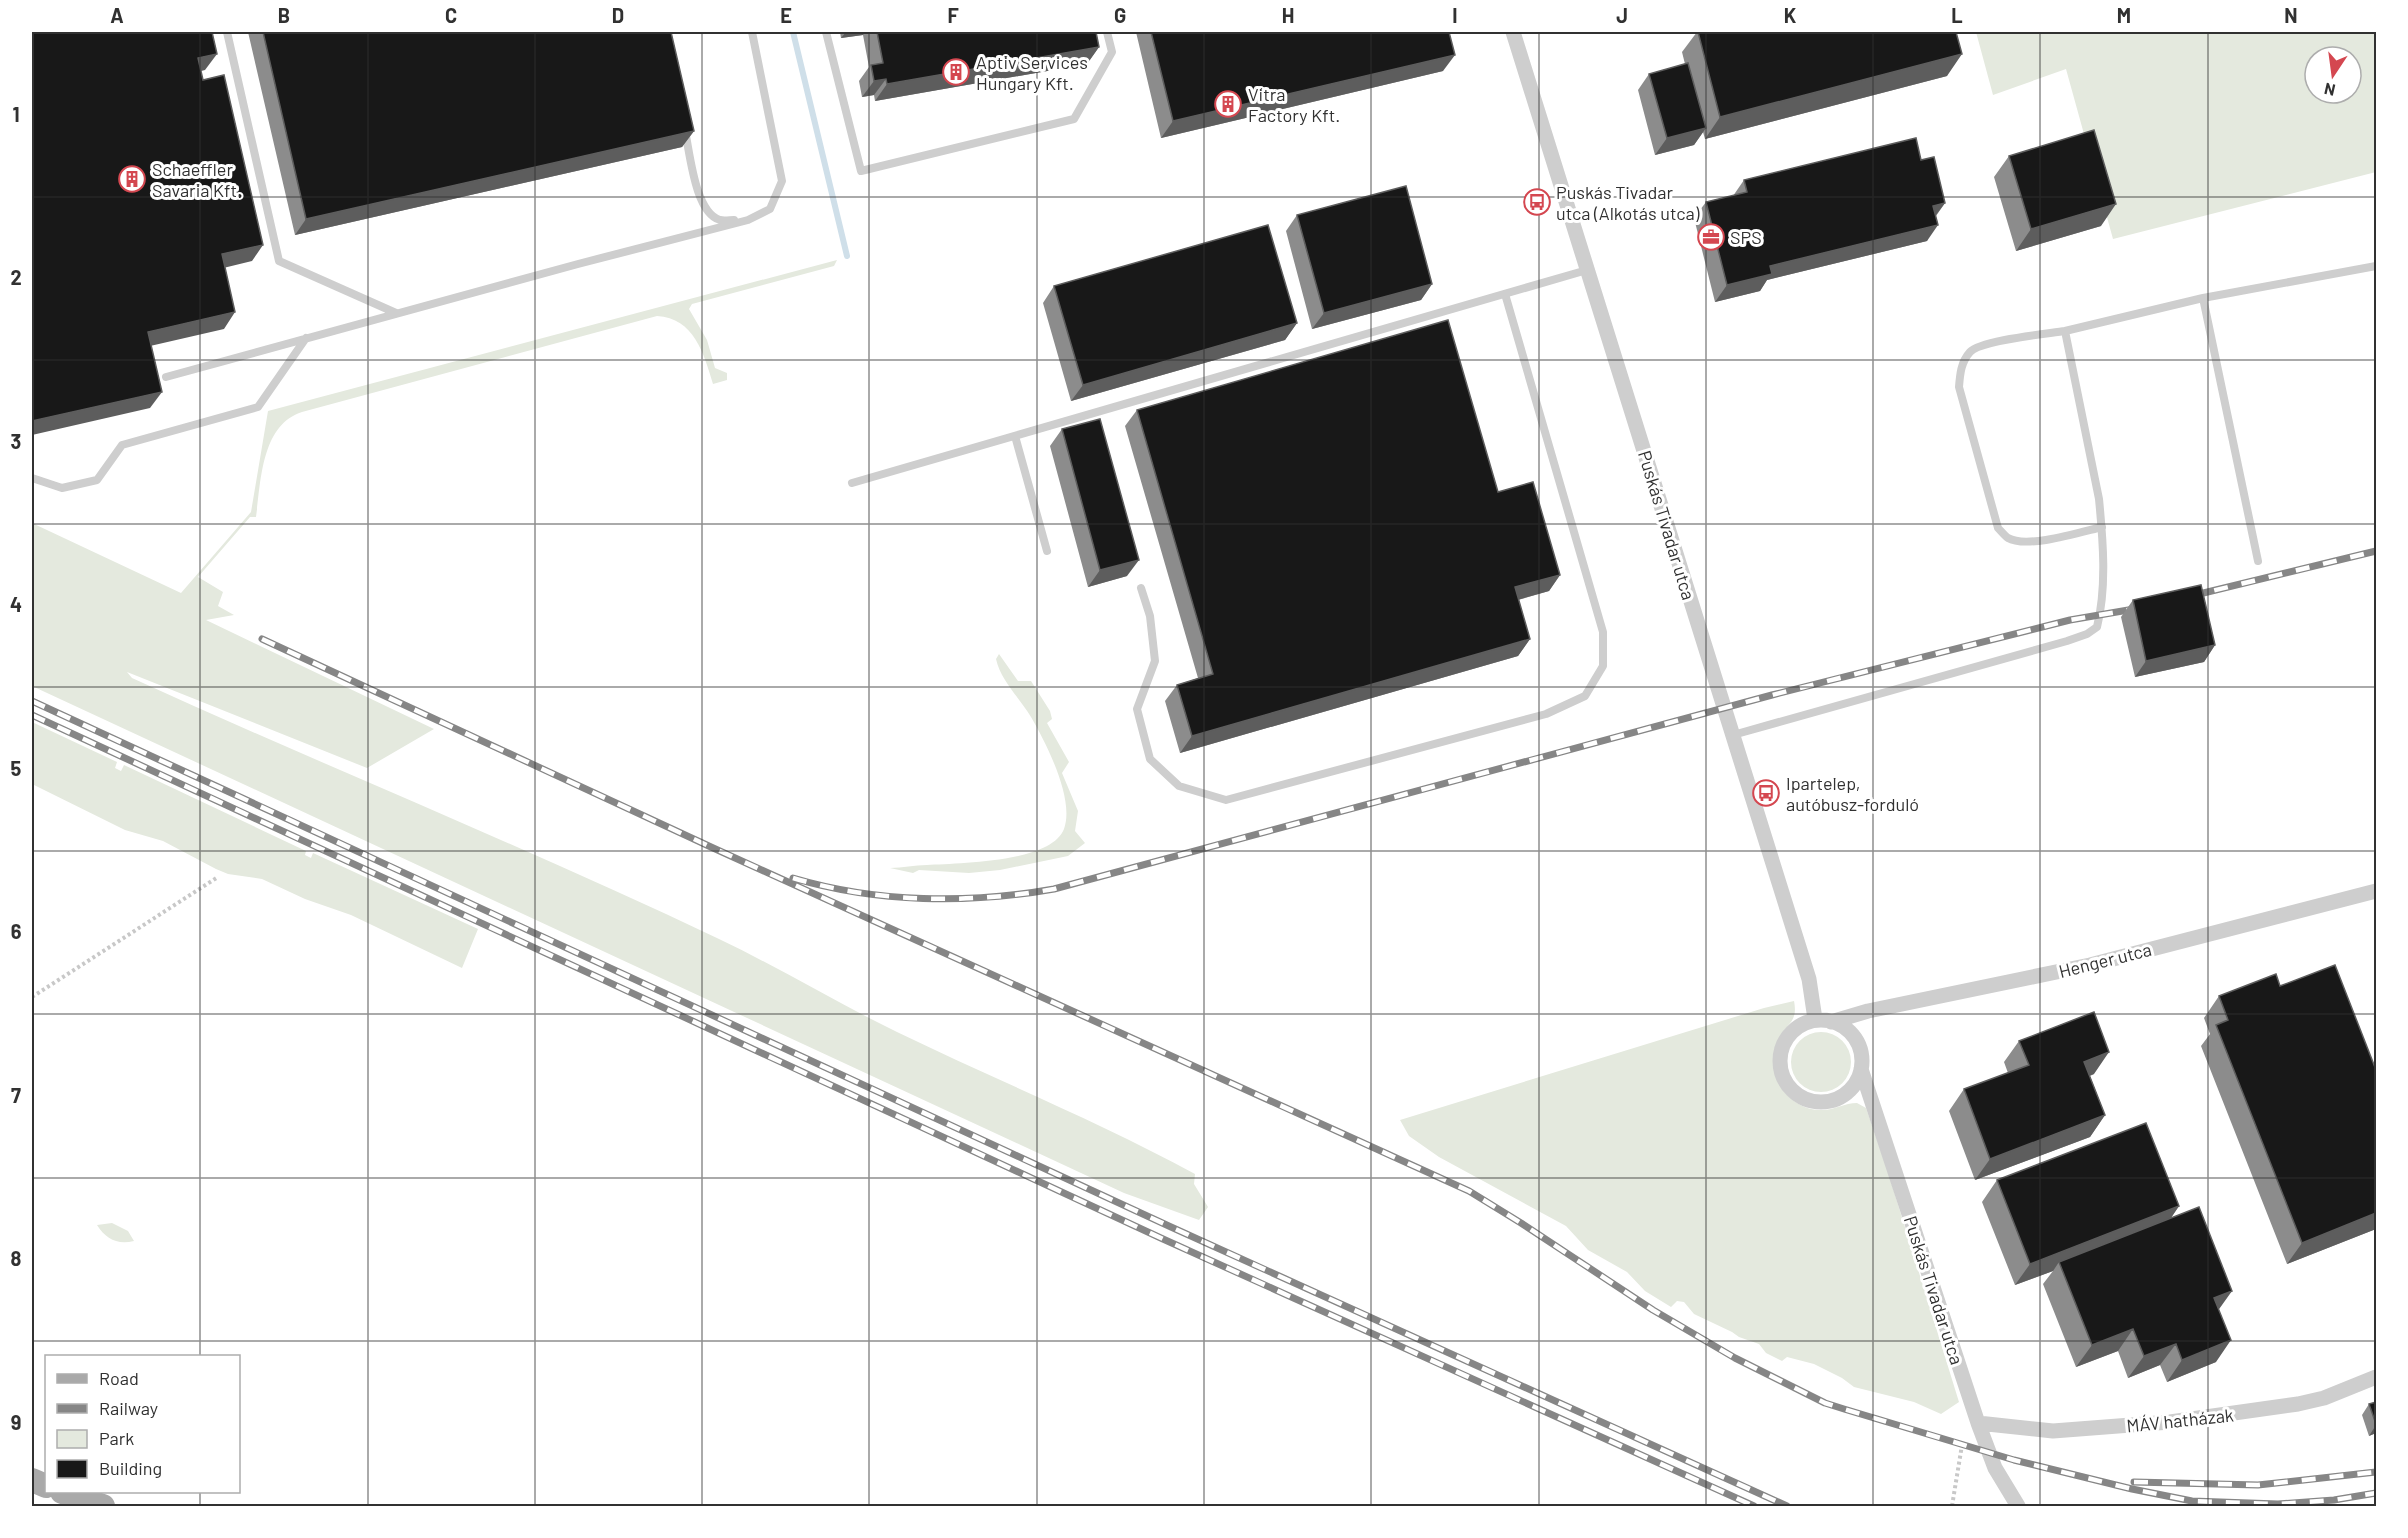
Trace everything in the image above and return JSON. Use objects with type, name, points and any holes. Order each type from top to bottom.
[{"type":"main road","points":[[67,1493],[103,1506]]},
{"type":"street","name":"Puskás Tivadar utca","points":[[1513,32],[1809,979],[1815,1019],[1838,1024],[1853,1036],[1859,1050],[1861,1069],[1978,1423],[1995,1468],[2018,1506]]},
{"type":"street","name":"Henger utca","points":[[1831,1022],[1868,1011],[2090,965],[2376,891]]},
{"type":"street","points":[[1815,1019],[1797,1028],[1785,1042],[1780,1067],[1788,1086],[1803,1099],[1830,1101],[1849,1092],[1861,1069]]},
{"type":"street","name":"MÁV hatházak","points":[[1978,1423],[2052,1431],[2170,1422],[2298,1404],[2324,1398],[2376,1377]]},
{"type":"lane","points":[[226,32],[279,261],[396,313]]},
{"type":"lane","points":[[166,377],[396,313],[748,220],[770,209],[782,181],[752,32]]},
{"type":"lane","points":[[826,32],[861,171],[1074,119],[1112,52],[1107,32]]},
{"type":"lane","points":[[684,125],[700,202],[710,214],[720,220],[748,220]]},
{"type":"lane","points":[[2102,527],[2042,540],[2023,541],[2009,538],[1998,528],[1959,387],[1964,360],[1971,350],[1985,344],[2065,331],[2203,298],[2376,266]]},
{"type":"lane","points":[[852,483],[1587,270]]},
{"type":"lane","points":[[1141,588],[1150,616],[1155,661],[1137,709],[1149,759],[1179,786],[1226,800],[1546,714],[1585,696],[1603,666],[1603,632],[1505,294]]},
{"type":"lane","points":[[2203,298],[2258,561]]},
{"type":"lane","points":[[1733,735],[2087,634],[2097,627],[2100,615],[2102,527],[2099,499],[2065,331]]},
{"type":"lane","points":[[32,478],[62,488],[97,480],[122,445],[258,407],[306,338]]},
{"type":"lane","points":[[1015,436],[1047,551]]},
{"type":"path","points":[[32,997],[218,877]]},
{"type":"path","points":[[1952,1506],[1962,1445]]},
{"type":"green space","points":[[1976,32],[2376,32],[2376,172],[2113,239],[2066,69],[1993,95]]},
{"type":"green space","points":[[837,260],[834,266],[692,304],[689,309],[707,340],[715,368],[727,373],[727,380],[713,384],[706,361],[689,330],[670,318],[657,316],[302,412],[288,419],[278,429],[271,442],[262,472],[256,517],[250,517],[198,577],[223,592],[218,606],[234,615],[206,620],[434,729],[367,768],[127,672],[132,678],[573,872],[719,939],[897,1032],[1084,1118],[1158,1155],[1195,1174],[1194,1184],[1208,1207],[1199,1220],[1124,1193],[32,686],[32,523],[181,593],[251,512],[268,411]]},
{"type":"green space","points":[[999,654],[1018,681],[1031,681],[1050,711],[1052,719],[1047,723],[1069,762],[1062,773],[1078,811],[1075,831],[1085,843],[1068,856],[1000,870],[969,873],[919,870],[913,873],[890,868],[980,862],[1023,855],[1041,849],[1056,840],[1064,829],[1066,802],[1057,771],[1031,717],[998,667],[996,659]]},
{"type":"green space","points":[[32,722],[117,762],[115,768],[121,771],[124,765],[306,851],[305,855],[311,858],[313,853],[478,929],[462,968],[351,915],[305,899],[262,879],[228,874],[216,869],[163,841],[125,830],[32,784]]},
{"type":"green space","points":[[1794,1001],[1795,1013],[1779,1038],[1774,1053],[1774,1068],[1778,1082],[1787,1095],[1807,1108],[1825,1110],[1857,1103],[1866,1108],[1959,1402],[1941,1414],[1914,1402],[1854,1387],[1842,1378],[1814,1364],[1787,1357],[1782,1361],[1766,1353],[1759,1344],[1739,1337],[1694,1314],[1684,1302],[1677,1301],[1671,1307],[1645,1291],[1627,1272],[1588,1250],[1566,1226],[1439,1157],[1409,1136],[1400,1120],[1764,1008]]},
{"type":"green space","points":[[1821,1032],[1838,1037],[1846,1045],[1851,1062],[1846,1079],[1838,1087],[1821,1092],[1804,1087],[1796,1079],[1791,1062],[1796,1045],[1804,1037]]},
{"type":"green space","points":[[112,1223],[128,1231],[134,1241],[112,1240],[97,1225]]},
{"type":"building","name":"Schaeffler Savaria Kft.","points":[[32,32],[212,32],[217,54],[198,58],[203,80],[224,75],[263,245],[222,254],[235,312],[148,332],[162,392],[32,421]]},
{"type":"building","points":[[263,32],[671,32],[694,131],[306,219]]},
{"type":"building","name":"Aptiv Services Hungary Kft.","points":[[877,32],[1096,32],[1099,47],[887,84],[886,79],[874,81],[871,65],[883,63]]},
{"type":"building","name":"Vitra Factory Kft.","points":[[1151,32],[1449,32],[1455,55],[1173,121]]},
{"type":"building","points":[[1698,32],[1956,32],[1962,54],[1720,117]]},
{"type":"building","points":[[1688,63],[1706,128],[1667,138],[1649,74]]},
{"type":"building","points":[[2094,130],[2116,204],[2031,229],[2009,156]]},
{"type":"building","points":[[1916,138],[1921,160],[1934,157],[1945,203],[1933,206],[1938,225],[1770,266],[1772,274],[1727,285],[1706,202],[1747,192],[1744,180]]},
{"type":"building","points":[[1406,186],[1432,284],[1324,313],[1297,215]]},
{"type":"building","points":[[1268,225],[1297,323],[1083,385],[1054,286]]},
{"type":"building","points":[[1448,320],[1498,492],[1533,482],[1560,575],[1515,587],[1530,639],[1192,736],[1177,685],[1213,674],[1137,410]]},
{"type":"building","points":[[1100,419],[1139,560],[1100,570],[1062,429]]},
{"type":"building","points":[[2201,585],[2215,645],[2146,661],[2133,600]]},
{"type":"building","points":[[2335,965],[2376,1070],[2376,1213],[2302,1243],[2216,1025],[2228,1020],[2219,996],[2276,974],[2280,986]]},
{"type":"building","points":[[2094,1012],[2109,1052],[2084,1062],[2105,1115],[1990,1159],[1964,1089],[2029,1065],[2019,1041]]},
{"type":"building","points":[[2146,1123],[2179,1206],[2030,1264],[1997,1180]]},
{"type":"building","points":[[2199,1207],[2232,1291],[2214,1298],[2231,1340],[2182,1360],[2176,1344],[2144,1356],[2133,1329],[2092,1345],[2059,1262]]},
{"type":"building","points":[[2376,1402],[2376,1424],[2369,1404]]},
{"type":"waterway","points":[[793,32],[847,256]]},
{"type":"railway","points":[[2187,597],[2376,551]]},
{"type":"railway","points":[[793,878],[857,892],[923,899],[989,897],[1054,889],[1772,695],[2070,620],[2140,608]]},
{"type":"railway","points":[[262,639],[711,847],[1469,1191],[1653,1310],[1735,1358],[1825,1403],[2014,1460],[2192,1501],[2278,1504],[2334,1500],[2376,1493]]},
{"type":"railway","points":[[32,701],[1171,1227],[1787,1506]]},
{"type":"railway","points":[[32,715],[1163,1239],[1754,1506]]},
{"type":"railway","points":[[2134,1482],[2258,1485],[2376,1472]]},
{"type":"place","name":"Aptiv Services Hungary Kft.","points":[[956,72]]},
{"type":"place","name":"Vitra Factory Kft.","points":[[1228,104]]},
{"type":"place","name":"Schaeffler Savaria Kft.","points":[[132,179]]},
{"type":"place","name":"Puskás Tivadar utca (Alkotás utca)","points":[[1537,202]]},
{"type":"place","name":"SPS","points":[[1711,237]]},
{"type":"place","name":"Ipartelep, autóbusz-forduló","points":[[1766,793]]}]
